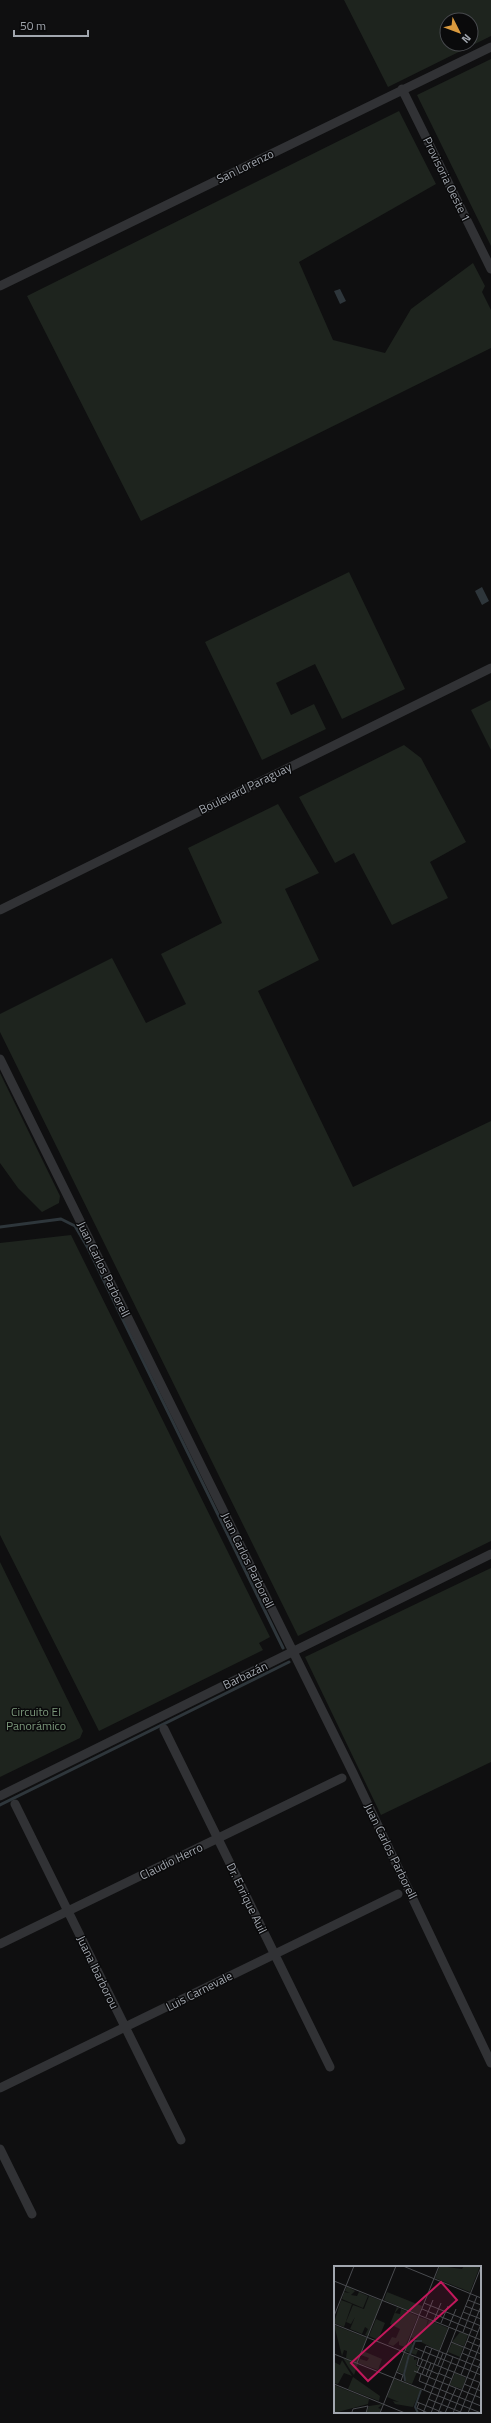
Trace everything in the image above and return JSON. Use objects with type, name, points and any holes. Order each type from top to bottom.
[{"type":"street","name":"San Lorenzo","points":[[0,286],[491,46]]},
{"type":"street","name":"Provisoria Oeste 1","points":[[402,89],[491,269]]},
{"type":"street","name":"Boulevard Paraguay","points":[[0,910],[491,668]]},
{"type":"street","name":"Juan Carlos Parborell","points":[[0,1059],[409,1888],[491,2063]]},
{"type":"street","name":"Barbazán","points":[[0,1796],[491,1554]]},
{"type":"street","name":"Dr. Enrique Auil","points":[[164,1729],[330,2066]]},
{"type":"street","name":"Claudio Herro","points":[[0,1944],[342,1778]]},
{"type":"street","name":"Juana Ibarborou","points":[[15,1804],[181,2140]]},
{"type":"street","name":"Luis Carnevale","points":[[0,2088],[126,2028],[274,1953],[398,1894]]},
{"type":"street","points":[[0,2149],[32,2214]]},
{"type":"green space","points":[[344,0],[491,0],[491,36],[479,42],[479,12],[439,12],[439,52],[459,52],[388,87]]},
{"type":"green space","points":[[491,59],[491,246],[417,95]]},
{"type":"green space","points":[[399,111],[436,184],[299,262],[333,340],[385,353],[411,309],[473,263],[485,286],[482,292],[491,310],[491,348],[141,521],[27,296]]},
{"type":"green space","points":[[349,572],[405,689],[342,719],[315,664],[276,683],[291,715],[314,704],[326,729],[262,760],[205,642]]},
{"type":"green space","points":[[491,700],[491,750],[471,710]]},
{"type":"green space","points":[[404,745],[421,758],[466,842],[430,862],[448,898],[392,925],[354,853],[335,863],[299,797]]},
{"type":"green space","points":[[278,804],[319,873],[285,889],[319,960],[258,991],[353,1187],[491,1121],[491,1541],[298,1636],[0,1032],[0,1014],[112,958],[146,1023],[186,1004],[161,954],[222,923],[188,848]]},
{"type":"green space","points":[[0,1073],[60,1196],[59,1203],[42,1212],[18,1188],[0,1163]]},
{"type":"green space","points":[[71,1235],[270,1637],[259,1643],[263,1650],[99,1731],[0,1535],[0,1243]]},
{"type":"green space","name":"Circuito El Panorámico","points":[[0,1562],[83,1731],[80,1738],[0,1777]]},
{"type":"green space","points":[[491,1568],[491,1762],[381,1815],[305,1657]]},
{"type":"shaded area","points":[[340,289],[346,301],[340,304],[334,291]]},
{"type":"shaded area","points":[[482,587],[489,601],[482,605],[475,591]]},
{"type":"waterway","points":[[0,1227],[61,1219],[75,1226],[88,1248],[283,1648]]},
{"type":"waterway","points":[[0,1805],[289,1662]]}]
